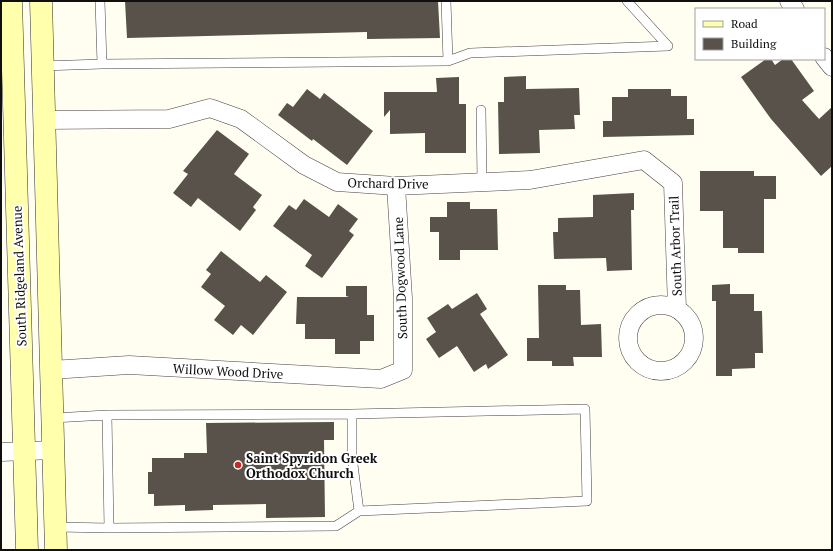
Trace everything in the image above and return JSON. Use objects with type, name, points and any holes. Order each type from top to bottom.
[{"type":"main road","name":"South Ridgeland Avenue","points":[[11,1],[27,550]]},
{"type":"main road","points":[[41,1],[56,550]]},
{"type":"street","points":[[825,58],[832,67]]},
{"type":"street","name":"Orchard Drive","points":[[44,120],[169,119],[210,108],[241,119],[304,165],[337,182],[396,186],[530,180],[644,160],[673,183]]},
{"type":"street","name":"South Arbor Trail","points":[[673,183],[677,309]]},
{"type":"street","name":"South Dogwood Lane","points":[[396,186],[403,298],[403,370]]},
{"type":"street","name":"Willow Wood Drive","points":[[51,370],[129,365],[381,379],[403,370]]},
{"type":"street","points":[[1,452],[53,450]]},
{"type":"lane","points":[[100,1],[102,64]]},
{"type":"lane","points":[[446,1],[448,61]]},
{"type":"lane","points":[[42,66],[102,64],[448,61],[470,52],[668,46],[627,1]]},
{"type":"lane","points":[[481,110],[482,182]]},
{"type":"lane","points":[[53,418],[107,415],[352,414],[585,410],[587,502],[359,511],[336,526],[56,527]]},
{"type":"lane","points":[[352,414],[352,457],[359,511]]},
{"type":"lane","points":[[107,415],[109,528]]},
{"type":"building","points":[[125,1],[438,1],[440,38],[367,39],[367,32],[127,38]]},
{"type":"building","points":[[765,60],[772,60],[775,65],[782,60],[792,60],[814,91],[802,100],[819,119],[832,107],[832,166],[821,176],[771,119],[741,77]]},
{"type":"building","points":[[526,76],[526,89],[579,88],[580,115],[574,115],[575,129],[539,130],[540,153],[499,154],[498,102],[504,102],[504,77]]},
{"type":"building","points":[[459,77],[459,104],[466,104],[466,153],[425,153],[425,133],[390,134],[390,110],[384,117],[384,92],[437,92],[436,78]]},
{"type":"building","points":[[307,89],[320,99],[324,93],[373,131],[347,165],[278,115],[287,103],[293,107]]},
{"type":"building","points":[[628,89],[671,89],[671,96],[687,96],[687,119],[694,119],[694,135],[603,137],[603,121],[612,121],[612,97],[628,97]]},
{"type":"building","points":[[217,130],[249,154],[234,174],[262,195],[253,207],[256,210],[240,231],[198,198],[191,207],[173,193],[188,174],[183,171]]},
{"type":"building","points":[[700,171],[754,171],[754,176],[776,176],[776,199],[764,199],[764,253],[738,253],[738,248],[723,248],[723,211],[700,211]]},
{"type":"building","points":[[634,193],[634,210],[631,210],[632,270],[607,271],[606,258],[554,259],[553,232],[558,232],[558,218],[593,217],[593,195]]},
{"type":"building","points":[[304,199],[329,217],[338,204],[358,219],[349,231],[354,235],[322,278],[305,266],[312,255],[273,226],[289,205],[296,210]]},
{"type":"building","points":[[447,202],[470,202],[470,209],[497,209],[498,250],[460,250],[460,260],[439,260],[439,232],[430,232],[430,217],[447,217]]},
{"type":"building","points":[[221,251],[260,282],[266,275],[287,292],[253,335],[241,325],[233,335],[214,320],[225,306],[201,287],[211,274],[206,270]]},
{"type":"building","points":[[730,284],[730,294],[754,294],[754,311],[762,311],[763,353],[755,353],[755,368],[732,369],[732,376],[716,376],[716,301],[712,301],[712,285]]},
{"type":"building","points":[[538,285],[566,285],[566,290],[580,290],[581,325],[601,324],[602,357],[573,357],[574,366],[552,366],[552,361],[527,361],[527,338],[539,338]]},
{"type":"building","points":[[346,286],[367,286],[367,315],[374,315],[374,341],[360,341],[360,354],[335,354],[335,339],[305,339],[305,324],[296,324],[297,297],[349,297],[346,296]]},
{"type":"building","points":[[477,293],[487,309],[480,314],[508,355],[488,369],[486,364],[474,372],[457,346],[439,358],[426,339],[436,332],[427,318],[448,304],[452,309]]},
{"type":"building","name":"Saint Spyridon Greek Orthodox Church","points":[[334,422],[334,440],[324,440],[325,517],[266,518],[266,504],[213,505],[213,510],[185,511],[185,505],[154,506],[154,494],[148,494],[148,472],[152,472],[152,458],[184,458],[184,453],[207,453],[206,423]]},
{"type":"place","name":"Saint Spyridon Greek Orthodox Church","points":[[238,465]]}]
